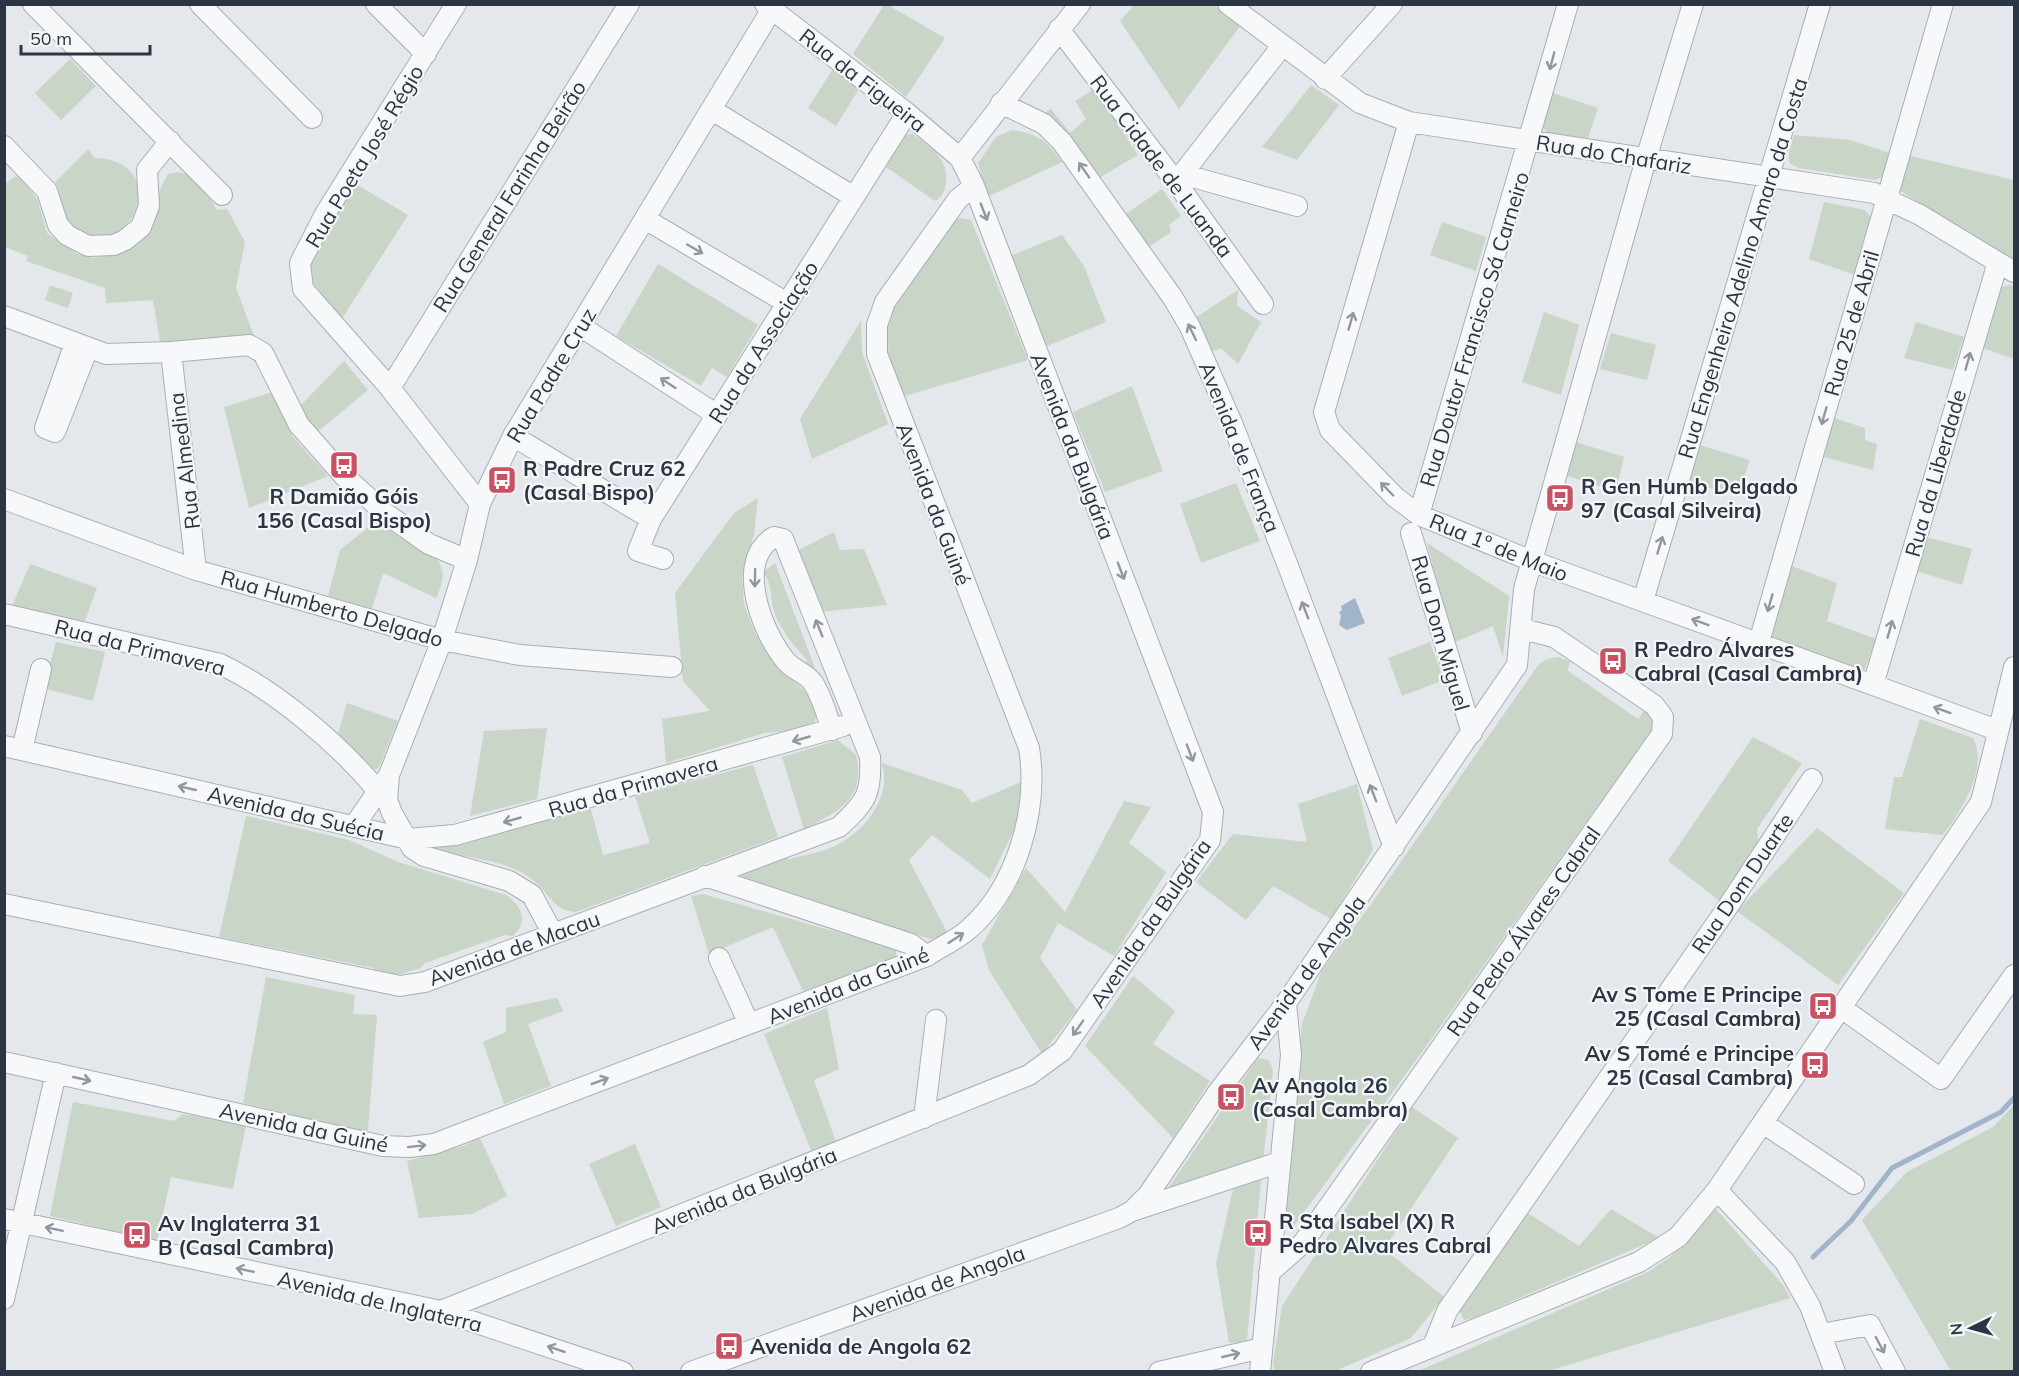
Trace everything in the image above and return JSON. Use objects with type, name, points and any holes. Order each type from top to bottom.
[{"type":"street","points":[[33,4],[222,195]]},
{"type":"street","points":[[200,4],[312,118]]},
{"type":"street","points":[[376,4],[426,54]]},
{"type":"street","name":"Rua Poeta José Régio","points":[[456,4],[325,214],[300,263],[303,289],[390,388],[480,504]]},
{"type":"street","name":"Rua General Farinha Beirão","points":[[390,388],[629,4]]},
{"type":"street","points":[[960,158],[1080,4]]},
{"type":"street","points":[[1325,79],[1392,4]]},
{"type":"street","name":"Rua Doutor Francisco Sá Carneiro","points":[[1415,524],[1530,142],[1568,4]]},
{"type":"street","name":"Avenida de Angola","points":[[691,1371],[1132,1211],[1148,1195],[1218,1092],[1286,1003],[1517,665],[1524,589],[1692,4]]},
{"type":"street","name":"Rua Engenheiro Adelino Amaro da Costa","points":[[1643,601],[1820,4]]},
{"type":"street","name":"Rua 25 de Abril","points":[[1759,642],[1943,4]]},
{"type":"street","name":"Rua do Chafariz","points":[[1228,5],[1360,103],[1409,122],[1874,193],[1887,198],[2014,272]]},
{"type":"street","name":"Rua Padre Cruz","points":[[383,782],[442,640],[467,560],[480,504],[513,436],[712,110],[770,6]]},
{"type":"street","name":"Rua da Figueira","points":[[770,6],[907,113],[960,158]]},
{"type":"street","name":"Rua Cidade de Luanda","points":[[1059,29],[1179,178],[1263,304]]},
{"type":"street","points":[[1282,46],[1179,178],[1297,206]]},
{"type":"street","name":"Avenida de França","points":[[1001,103],[1044,124],[1062,142],[1146,258],[1190,327],[1232,423],[1394,847]]},
{"type":"street","points":[[712,110],[854,197]]},
{"type":"street","name":"Rua da Associação","points":[[663,559],[638,551],[651,519],[907,113]]},
{"type":"street","name":"Rua 1º de Maio","points":[[1409,122],[1324,412],[1330,430],[1395,496],[1415,524],[1532,561],[1997,730]]},
{"type":"street","points":[[4,146],[47,191],[53,215],[67,235],[88,246],[101,247],[125,240],[141,226],[149,206],[147,170],[170,141]]},
{"type":"street","name":"Avenida da Bulgária","points":[[441,1311],[1029,1075],[1062,1051],[1210,840],[1213,812],[974,186],[960,158]]},
{"type":"street","name":"Avenida da Guiné","points":[[4,1062],[383,1146],[409,1147],[434,1144],[927,956],[969,929],[998,893],[1019,851],[1032,799],[1033,773],[1029,748],[877,354],[877,326],[885,302],[958,199],[974,186]]},
{"type":"street","points":[[645,219],[788,303]]},
{"type":"street","name":"Rua da Liberdade","points":[[1873,685],[1998,262]]},
{"type":"street","points":[[4,316],[112,355],[249,345],[263,353],[299,425],[343,474],[385,513],[429,544],[467,560]]},
{"type":"street","points":[[580,326],[717,415]]},
{"type":"street","name":"Rua Almedina","points":[[171,352],[196,570]]},
{"type":"street","points":[[513,436],[651,519]]},
{"type":"street","name":"Rua Humberto Delgado","points":[[4,499],[196,570],[442,640],[520,655],[672,667]]},
{"type":"street","name":"Rua Dom Miguel","points":[[1415,524],[1472,733]]},
{"type":"street","name":"Avenida de Macau","points":[[4,904],[400,986],[425,982],[839,827],[863,805],[871,783],[870,757],[783,539],[774,537],[763,544],[756,553],[754,585],[758,610],[773,644],[786,663],[813,682]]},
{"type":"street","name":"Rua da Primavera","points":[[4,614],[220,664],[250,678],[383,782]]},
{"type":"street","name":"Rua Pedro Álvares Cabral","points":[[1269,1273],[1303,1243],[1662,734],[1663,717],[1654,705],[1554,637],[1522,629]]},
{"type":"street","points":[[1371,1371],[1639,1262],[1678,1236],[1717,1190],[1843,1009],[1981,802],[2014,667]]},
{"type":"street","points":[[832,730],[813,682],[835,668]]},
{"type":"street","points":[[13,748],[41,669]]},
{"type":"street","name":"Rua da Primavera","points":[[408,839],[455,836],[832,730],[856,721]]},
{"type":"street","name":"Avenida da Suécia","points":[[13,748],[408,839],[412,848],[424,856],[509,881],[531,895],[553,934]]},
{"type":"street","name":"Rua Dom Duarte","points":[[1433,1346],[1447,1311],[1731,902],[1812,779]]},
{"type":"street","points":[[354,826],[383,782]]},
{"type":"street","points":[[383,782],[392,813],[408,839]]},
{"type":"street","points":[[705,876],[911,944],[927,956]]},
{"type":"street","points":[[719,958],[749,1024]]},
{"type":"street","points":[[1843,1009],[1941,1079],[2014,975]]},
{"type":"street","points":[[1260,1371],[1291,1055],[1286,1003]]},
{"type":"street","points":[[924,1118],[936,1020]]},
{"type":"street","points":[[4,1299],[13,1221],[56,1073]]},
{"type":"street","points":[[1763,1123],[1854,1184]]},
{"type":"street","points":[[1132,1211],[1280,1162]]},
{"type":"street","points":[[1717,1190],[1785,1262],[1810,1306],[1835,1371]]},
{"type":"street","name":"Avenida de Inglaterra","points":[[13,1221],[441,1311],[615,1370]]},
{"type":"street","points":[[1821,1334],[1870,1325],[1895,1371]]},
{"type":"street","points":[[1159,1371],[1262,1348]]},
{"type":"green space","points":[[1212,4],[1240,26],[1179,109],[1120,21],[1134,5]]},
{"type":"green space","points":[[884,5],[888,5],[945,38],[906,97],[853,54]]},
{"type":"green space","points":[[70,59],[96,86],[61,120],[35,93]]},
{"type":"green space","points":[[833,69],[859,89],[836,126],[808,108]]},
{"type":"green space","points":[[1311,85],[1339,105],[1297,160],[1262,147]]},
{"type":"green space","points":[[1094,89],[1138,155],[1097,179],[1044,113],[1051,109],[1070,133],[1086,119],[1075,101]]},
{"type":"green space","points":[[1550,92],[1598,108],[1588,138],[1547,133],[1541,124]]},
{"type":"green space","points":[[1012,130],[1041,139],[1062,162],[987,197],[978,163],[996,137]]},
{"type":"green space","points":[[913,134],[937,154],[945,166],[945,188],[942,195],[935,201],[886,167],[903,135]]},
{"type":"green space","points":[[1794,135],[1850,140],[1890,153],[1884,176],[1875,180],[1799,168],[1789,163],[1789,152]]},
{"type":"green space","points":[[88,149],[94,158],[119,163],[134,176],[139,193],[135,210],[126,226],[111,236],[94,238],[74,228],[66,217],[55,182]]},
{"type":"green space","points":[[1910,156],[2014,180],[2014,260],[1899,190]]},
{"type":"green space","points":[[179,172],[197,177],[217,210],[227,209],[245,242],[236,288],[254,336],[160,342],[153,300],[106,303],[105,288],[26,261],[28,256],[5,247],[4,185],[14,177],[20,176],[38,201],[47,233],[77,254],[92,258],[115,254],[150,231],[155,221],[160,189],[168,174]]},
{"type":"green space","points":[[354,183],[408,215],[341,320],[310,278],[309,269]]},
{"type":"green space","points":[[1162,189],[1181,216],[1169,225],[1171,232],[1144,250],[1123,216]]},
{"type":"green space","points":[[1824,202],[1865,210],[1871,218],[1855,275],[1809,259]]},
{"type":"green space","points":[[961,218],[971,220],[1028,360],[901,397],[889,353],[889,319],[893,308],[953,220]]},
{"type":"green space","points":[[1442,222],[1486,237],[1476,271],[1430,255]]},
{"type":"green space","points":[[1062,235],[1084,266],[1106,322],[1045,347],[1010,256]]},
{"type":"green space","points":[[658,264],[758,325],[727,377],[712,368],[701,386],[616,336]]},
{"type":"green space","points":[[50,285],[73,293],[68,308],[45,300]]},
{"type":"green space","points":[[2011,285],[2014,287],[2014,359],[1980,347],[1995,288]]},
{"type":"green space","points":[[1238,290],[1237,306],[1261,322],[1238,364],[1221,348],[1213,351],[1195,318]]},
{"type":"green space","points":[[1544,312],[1579,325],[1561,395],[1522,382]]},
{"type":"green space","points":[[861,321],[862,352],[888,424],[812,459],[800,419]]},
{"type":"green space","points":[[1916,322],[1964,337],[1953,370],[1904,358]]},
{"type":"green space","points":[[1611,333],[1656,345],[1647,380],[1600,369]]},
{"type":"green space","points":[[344,361],[368,390],[315,434],[299,407]]},
{"type":"green space","points":[[1132,386],[1163,471],[1105,492],[1073,412]]},
{"type":"green space","points":[[272,392],[293,437],[328,476],[249,508],[224,407]]},
{"type":"green space","points":[[1834,418],[1865,428],[1865,440],[1877,444],[1873,470],[1824,457]]},
{"type":"green space","points":[[1576,442],[1624,457],[1616,491],[1567,476]]},
{"type":"green space","points":[[1699,445],[1750,460],[1738,495],[1686,483]]},
{"type":"green space","points":[[1236,483],[1260,541],[1201,563],[1180,504]]},
{"type":"green space","points":[[758,498],[754,534],[742,576],[744,604],[755,633],[793,681],[806,692],[817,714],[814,723],[806,730],[765,733],[666,763],[662,719],[710,711],[683,681],[675,593],[734,513]]},
{"type":"green space","points":[[376,521],[437,560],[443,574],[442,584],[436,598],[383,573],[372,609],[328,596],[340,550]]},
{"type":"green space","points":[[834,532],[840,550],[864,549],[887,605],[819,612],[797,551]]},
{"type":"green space","points":[[1926,537],[1972,549],[1962,585],[1916,571]]},
{"type":"green space","points":[[1427,543],[1509,596],[1503,657],[1493,626],[1453,643]]},
{"type":"green space","points":[[775,563],[815,668],[807,666],[807,660],[787,636],[775,615],[769,585],[763,572]]},
{"type":"green space","points":[[30,564],[97,588],[84,623],[12,606]]},
{"type":"green space","points":[[1789,565],[1837,583],[1827,621],[1876,639],[1865,669],[1858,671],[1768,637]]},
{"type":"green space","points":[[56,642],[105,652],[93,701],[43,688]]},
{"type":"green space","points":[[1430,642],[1444,680],[1402,696],[1388,658]]},
{"type":"green space","points":[[1558,657],[1571,662],[1567,670],[1638,719],[1646,707],[1653,719],[1651,731],[1422,1052],[1293,1227],[1284,1223],[1302,1024],[1322,970],[1372,903],[1539,664],[1547,659]]},
{"type":"green space","points":[[347,703],[398,721],[379,767],[375,770],[337,737]]},
{"type":"green space","points":[[1920,719],[1973,738],[1977,750],[1978,762],[1971,789],[1958,814],[1943,835],[1885,829],[1894,777],[1902,777]]},
{"type":"green space","points":[[547,728],[537,799],[470,816],[484,731]]},
{"type":"green space","points":[[1753,737],[1802,763],[1757,829],[1759,846],[1721,902],[1668,861]]},
{"type":"green space","points":[[838,740],[856,755],[857,783],[853,793],[838,810],[804,829],[782,757]]},
{"type":"green space","points":[[882,763],[962,790],[972,803],[1021,782],[1017,824],[990,879],[932,835],[909,860],[947,932],[940,938],[930,939],[743,880],[742,872],[781,856],[789,859],[827,849],[839,844],[859,830],[875,810],[880,799],[884,775]]},
{"type":"green space","points":[[753,765],[778,837],[576,912],[556,905],[539,885],[512,868],[487,860],[437,852],[437,848],[591,809],[603,855],[650,843],[635,796]]},
{"type":"green space","points":[[1357,784],[1373,850],[1331,919],[1273,886],[1246,920],[1196,882],[1233,834],[1307,842],[1298,804]]},
{"type":"green space","points":[[1124,801],[1151,807],[1129,843],[1166,872],[1114,956],[1058,923],[1040,958],[1077,1010],[1042,1054],[989,970],[982,945],[1026,868],[1065,912]]},
{"type":"green space","points":[[246,816],[349,840],[398,862],[506,895],[512,899],[522,914],[521,925],[513,936],[505,935],[425,963],[421,968],[401,974],[379,975],[374,968],[219,937]]},
{"type":"green space","points":[[1817,828],[1904,893],[1838,985],[1737,911]]},
{"type":"green space","points":[[703,894],[896,949],[896,958],[803,991],[773,927],[709,954],[691,896]]},
{"type":"green space","points":[[1133,976],[1175,1011],[1153,1044],[1210,1081],[1173,1138],[1085,1046]]},
{"type":"green space","points":[[266,977],[355,995],[353,1014],[377,1015],[368,1130],[364,1132],[243,1103]]},
{"type":"green space","points":[[557,998],[563,1011],[528,1024],[551,1086],[504,1104],[483,1042],[506,1032],[506,1008]]},
{"type":"green space","points":[[827,1008],[839,1069],[814,1080],[836,1142],[811,1150],[764,1034]]},
{"type":"green space","points":[[1258,1058],[1269,1060],[1273,1071],[1263,1162],[1166,1191]]},
{"type":"green space","points":[[73,1102],[174,1121],[183,1114],[246,1125],[233,1189],[171,1177],[157,1241],[50,1216]]},
{"type":"green space","points":[[2014,1105],[2014,1371],[1951,1371],[1862,1220],[1907,1172],[1993,1127]]},
{"type":"green space","points":[[1412,1107],[1458,1138],[1384,1249],[1444,1297],[1411,1338],[1335,1371],[1275,1371],[1273,1364],[1282,1306]]},
{"type":"green space","points":[[480,1138],[507,1196],[472,1214],[419,1218],[407,1161],[463,1146]]},
{"type":"green space","points":[[635,1144],[661,1207],[616,1226],[589,1164]]},
{"type":"green space","points":[[1261,1179],[1247,1341],[1229,1343],[1216,1263],[1233,1189]]},
{"type":"green space","points":[[1715,1208],[1783,1285],[1790,1298],[1548,1371],[1416,1372],[1648,1272],[1670,1257]]},
{"type":"green space","points":[[1611,1209],[1659,1238],[1464,1320],[1459,1310],[1526,1212],[1579,1246]]},
{"type":"water","points":[[1355,598],[1365,623],[1347,630],[1339,625],[1341,616],[1339,612],[1342,610],[1341,606]]},
{"type":"waterway","points":[[1813,1257],[1851,1221],[1892,1168],[2001,1112],[2014,1098]]},
{"type":"place","name":"R Damião Góis 156 (Casal Bispo)","points":[[344,465]]},
{"type":"place","name":"R Padre Cruz 62 (Casal Bispo)","points":[[502,480]]},
{"type":"place","name":"R Gen Humb Delgado 97 (Casal Silveira)","points":[[1560,498]]},
{"type":"place","name":"R Pedro Álvares Cabral (Casal Cambra)","points":[[1613,661]]},
{"type":"place","name":"Av S Tome E Principe 25 (Casal Cambra)","points":[[1823,1006]]},
{"type":"place","name":"Av S Tomé e Principe 25 (Casal Cambra)","points":[[1815,1065]]},
{"type":"place","name":"Av Angola 26 (Casal Cambra)","points":[[1231,1097]]},
{"type":"place","name":"R Sta Isabel (X) R Pedro Alvares Cabral","points":[[1258,1233]]},
{"type":"place","name":"Av Inglaterra 31 B (Casal Cambra)","points":[[137,1235]]},
{"type":"place","name":"Avenida de Angola 62","points":[[729,1346]]}]
